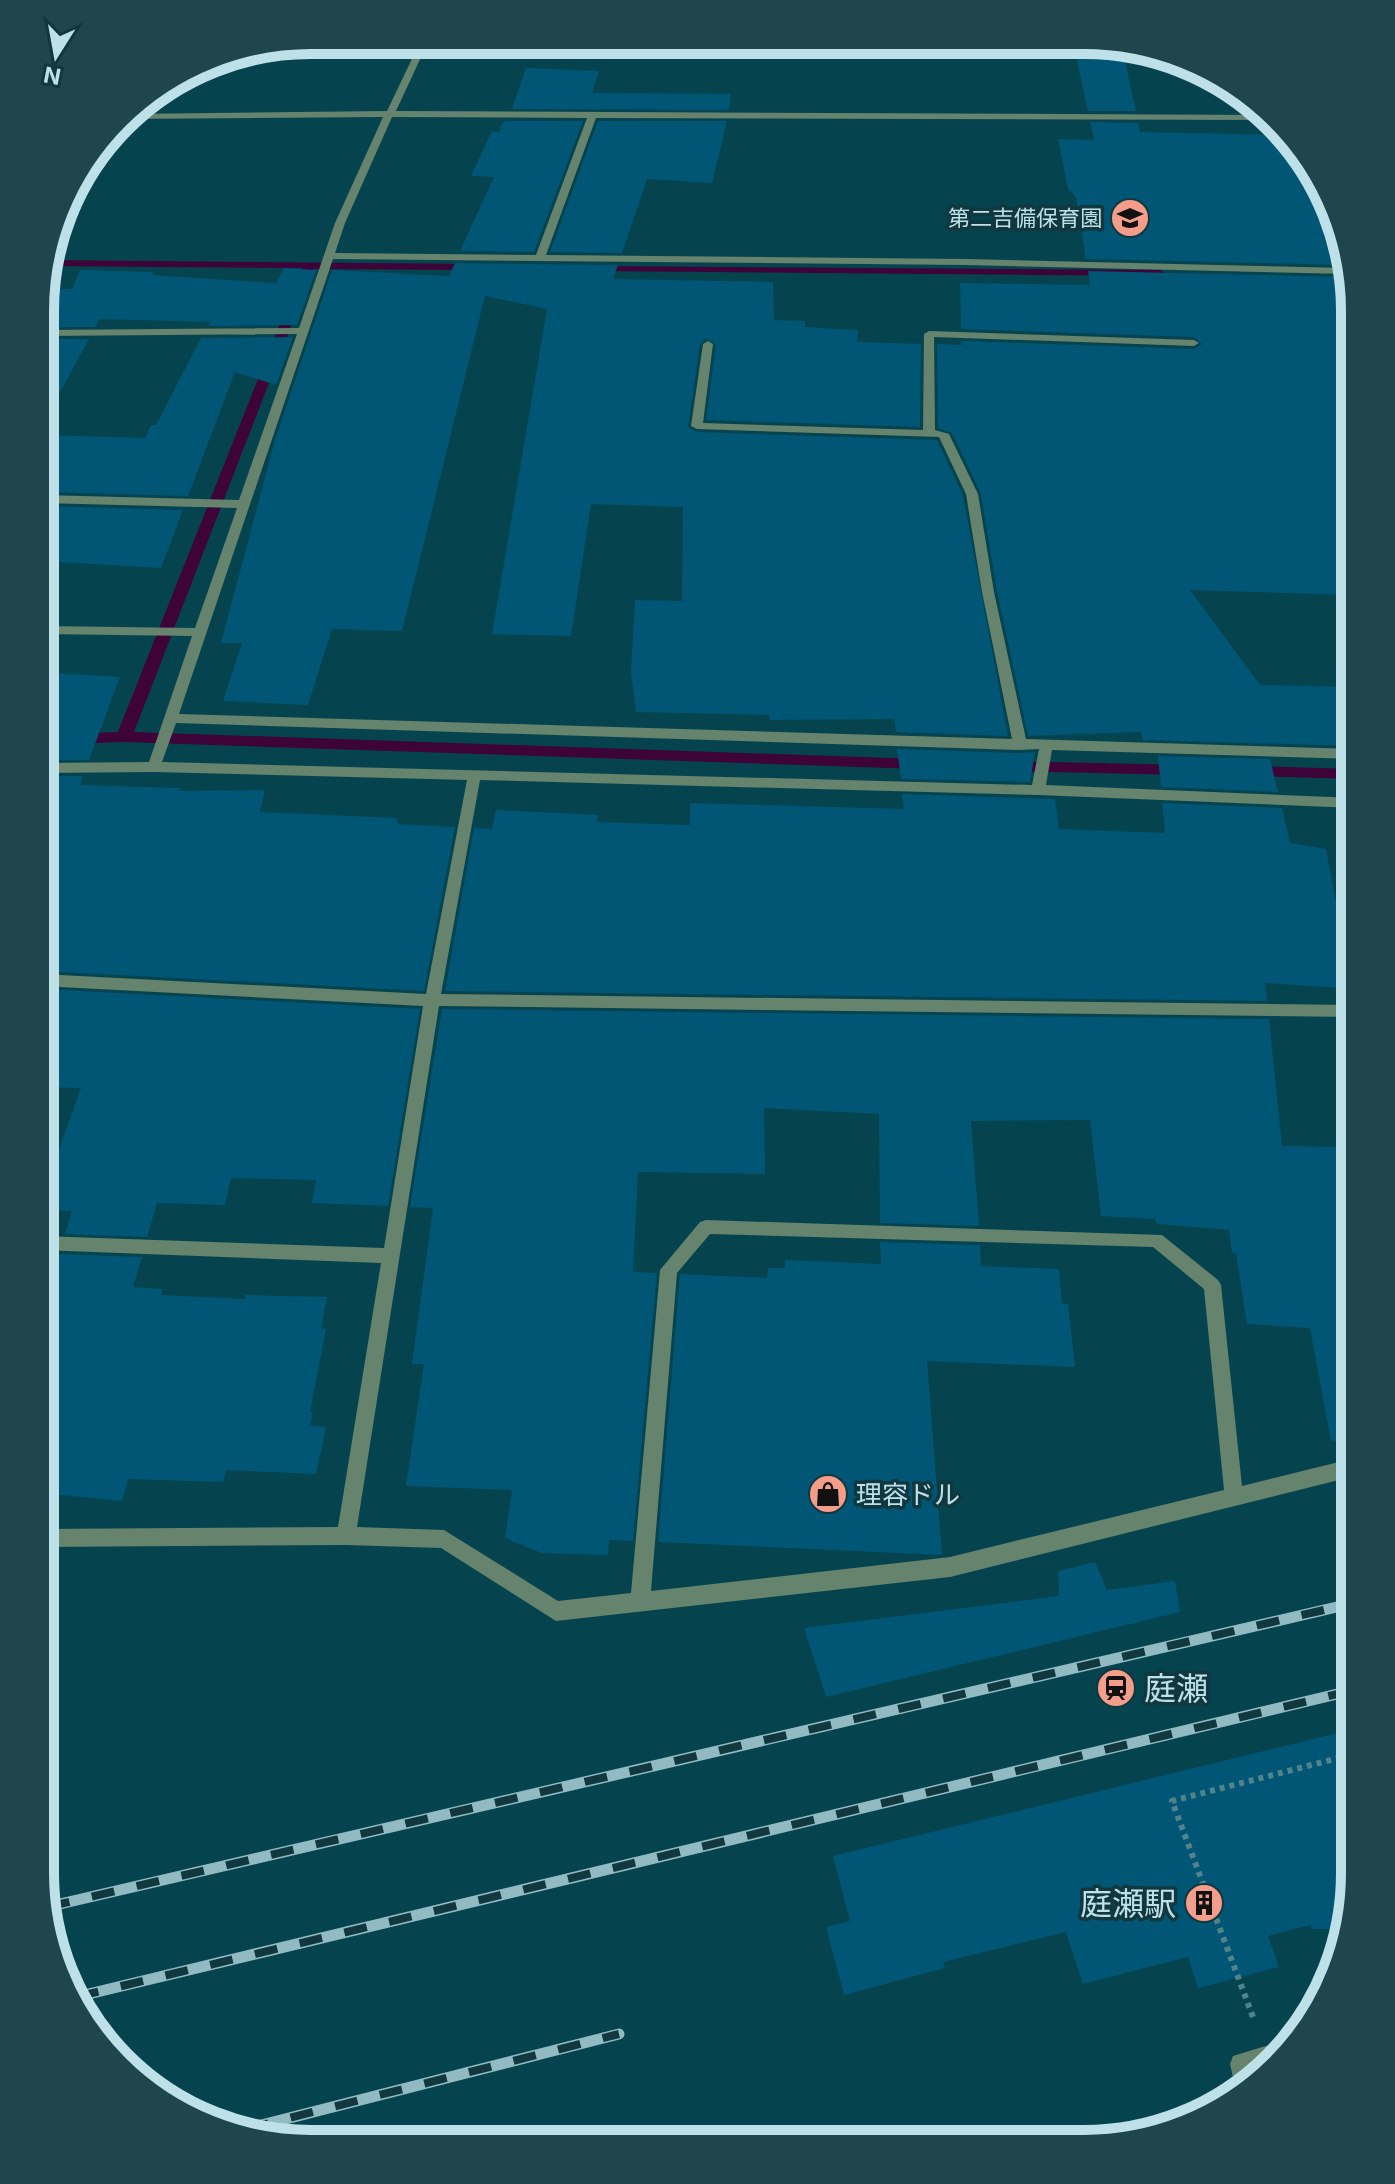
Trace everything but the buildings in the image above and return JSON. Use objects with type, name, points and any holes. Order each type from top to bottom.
[{"type":"street","points":[[154,767],[195,632],[305,331],[340,223],[418,55]]},
{"type":"street","points":[[540,259],[593,114]]},
{"type":"street","points":[[143,117],[593,114],[1253,118]]},
{"type":"street","points":[[329,262],[540,259],[1112,262],[1337,271]]},
{"type":"street","points":[[54,333],[305,331]]},
{"type":"street","points":[[929,434],[929,334],[1194,343]]},
{"type":"street","points":[[708,344],[697,426],[943,434],[972,494],[988,592],[1020,745]]},
{"type":"street","points":[[54,499],[242,504]]},
{"type":"street","points":[[54,630],[195,632]]},
{"type":"street","points":[[169,722],[1020,745],[1045,750],[1341,754]]},
{"type":"street","points":[[1038,790],[1045,750]]},
{"type":"street","points":[[54,768],[154,767],[1038,790],[1341,802]]},
{"type":"street","points":[[346,1536],[432,1000],[474,777]]},
{"type":"street","points":[[54,981],[432,1000],[1341,1011]]},
{"type":"street","points":[[640,1601],[669,1270],[706,1227],[1156,1240],[1212,1285],[1234,1497]]},
{"type":"street","points":[[54,1243],[391,1256]]},
{"type":"street","points":[[54,1538],[346,1536],[444,1539],[556,1611],[950,1567],[1340,1471]]},
{"type":"street","points":[[1243,2074],[1241,2064],[1263,2058]]},
{"type":"path","points":[[1272,2047],[1172,1801],[1340,1758]]},
{"type":"waterway","points":[[59,263],[309,265]]},
{"type":"waterway","points":[[124,737],[309,265]]},
{"type":"waterway","points":[[309,265],[476,267]]},
{"type":"waterway","points":[[594,269],[1160,273]]},
{"type":"waterway","points":[[54,740],[124,737]]},
{"type":"waterway","points":[[124,737],[920,764]]},
{"type":"waterway","points":[[1010,766],[1184,770]]},
{"type":"waterway","points":[[1250,771],[1341,774]]},
{"type":"railway","points":[[57,1905],[1340,1606]]},
{"type":"railway","points":[[85,1995],[1340,1693]]},
{"type":"railway","points":[[263,2125],[619,2034]]},
{"type":"place","name":"第二吉備保育園","points":[[1130,218]]},
{"type":"place","name":"理容ドル","points":[[828,1494]]},
{"type":"place","name":"庭瀬","points":[[1116,1688]]},
{"type":"place","name":"庭瀬駅","points":[[1204,1903]]}]
